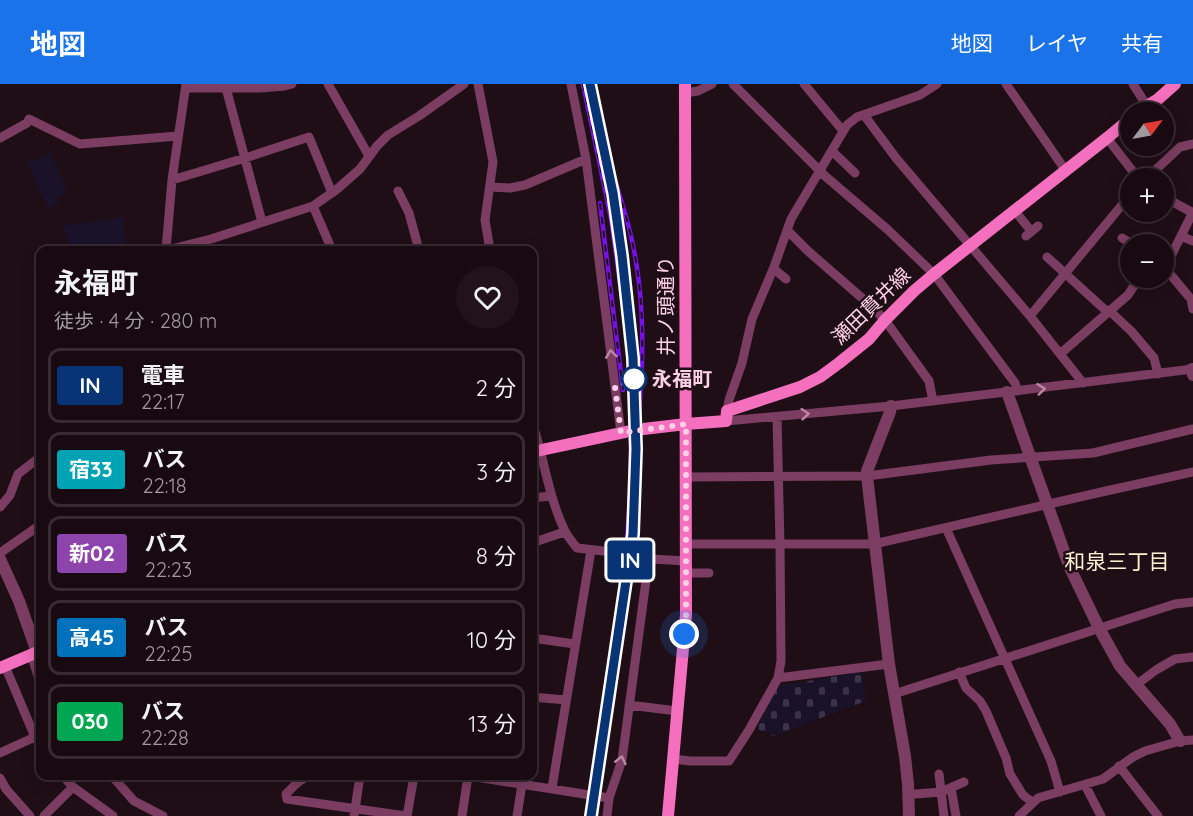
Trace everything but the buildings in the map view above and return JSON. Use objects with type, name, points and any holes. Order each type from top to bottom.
[{"type":"main road","points":[[1154,102],[1175,84]]},
{"type":"main road","name":"井ノ頭通り","points":[[669,816],[686,615],[685,89]]},
{"type":"main road","name":"瀬田貫井線","points":[[537,451],[621,433],[726,416],[820,377],[869,339],[914,291],[934,274],[1120,127]]},
{"type":"main road","points":[[2,667],[36,652]]},
{"type":"street","points":[[166,246],[172,180],[186,86],[260,88],[292,84]]},
{"type":"street","points":[[328,84],[369,156]]},
{"type":"street","points":[[182,246],[313,206],[332,194],[360,169],[388,135],[464,84]]},
{"type":"street","points":[[478,84],[493,162],[485,220],[488,246]]},
{"type":"street","points":[[571,84],[586,159],[621,433]]},
{"type":"street","points":[[685,89],[698,91],[712,84]]},
{"type":"street","points":[[733,84],[820,171],[887,229],[934,274],[1015,383],[1012,392],[1030,459],[1070,568],[1120,666],[1186,740],[1145,751],[1119,766],[1103,779],[1043,796],[1032,802],[1019,816]]},
{"type":"street","points":[[804,84],[843,131]]},
{"type":"street","points":[[937,84],[920,95],[857,117],[843,131],[791,219],[774,269],[752,319],[726,416],[777,417],[891,406],[1192,371]]},
{"type":"street","points":[[1006,84],[1066,171]]},
{"type":"street","points":[[1133,84],[1139,102]]},
{"type":"street","points":[[226,88],[262,222]]},
{"type":"street","points":[[864,115],[896,158],[1083,383]]},
{"type":"street","points":[[0,138],[27,123],[29,119],[80,144],[178,136]]},
{"type":"street","points":[[172,180],[309,137],[332,194]]},
{"type":"street","points":[[1107,138],[1130,168]]},
{"type":"street","points":[[1157,168],[1180,147],[1193,144]]},
{"type":"street","points":[[832,151],[855,173]]},
{"type":"street","points":[[490,187],[510,188],[525,185],[586,159]]},
{"type":"street","points":[[398,191],[409,213],[418,246]]},
{"type":"street","points":[[1174,202],[1193,213],[1174,250]]},
{"type":"street","points":[[313,206],[331,246]]},
{"type":"street","points":[[1029,316],[1120,207]]},
{"type":"street","points":[[1015,211],[1032,231]]},
{"type":"street","points":[[787,231],[885,320],[929,381],[933,401]]},
{"type":"street","points":[[1181,236],[1193,241]]},
{"type":"street","points":[[1047,258],[1132,332],[1154,358],[1158,374]]},
{"type":"street","points":[[774,269],[786,279]]},
{"type":"street","points":[[1174,278],[1192,299],[1193,309]]},
{"type":"street","points":[[1060,354],[1110,312],[1133,288]]},
{"type":"street","points":[[891,406],[867,476],[889,664],[905,756],[909,816]]},
{"type":"street","points":[[673,759],[729,761],[778,678],[781,661],[777,417]]},
{"type":"street","points":[[686,477],[867,476],[991,460],[1093,453],[1193,429]]},
{"type":"street","points":[[537,451],[564,532],[577,549],[649,558],[709,573]]},
{"type":"street","points":[[0,507],[10,495],[18,474],[36,460]]},
{"type":"street","points":[[686,544],[874,543],[1193,472]]},
{"type":"street","points":[[537,497],[551,496]]},
{"type":"street","points":[[0,553],[36,528]]},
{"type":"street","points":[[946,528],[1051,761],[1060,792]]},
{"type":"street","points":[[537,541],[564,532]]},
{"type":"street","points":[[552,788],[591,550]]},
{"type":"street","points":[[607,816],[609,798],[622,760],[649,558]]},
{"type":"street","points":[[0,560],[19,601],[36,652]]},
{"type":"street","points":[[894,694],[1175,604],[1193,602]]},
{"type":"street","points":[[537,639],[575,644]]},
{"type":"street","points":[[1136,685],[1175,659],[1193,657]]},
{"type":"street","points":[[778,678],[889,664]]},
{"type":"street","points":[[2,667],[36,737]]},
{"type":"street","points":[[959,672],[966,688],[981,701],[1006,758],[1010,774],[1023,795],[1032,802]]},
{"type":"street","points":[[537,697],[566,700]]},
{"type":"street","points":[[629,705],[677,711]]},
{"type":"street","points":[[0,753],[36,742]]},
{"type":"street","points":[[1119,766],[1158,816]]},
{"type":"street","points":[[939,774],[945,816]]},
{"type":"street","points":[[0,778],[6,789],[30,816]]},
{"type":"street","points":[[67,780],[113,816]]},
{"type":"street","points":[[116,780],[134,801],[159,815]]},
{"type":"street","points":[[300,780],[286,794],[286,799],[355,812],[407,816],[413,780]]},
{"type":"street","points":[[355,812],[359,780]]},
{"type":"street","points":[[462,816],[468,780]]},
{"type":"street","points":[[496,780],[609,798]]},
{"type":"street","points":[[916,794],[941,792],[964,782]]},
{"type":"street","points":[[517,816],[522,784]]},
{"type":"street","points":[[1085,785],[1101,816]]},
{"type":"street","points":[[44,816],[73,787]]},
{"type":"street","points":[[951,788],[956,816]]},
{"type":"green space","points":[[50,153],[68,193],[56,198],[58,203],[48,208],[27,163]]},
{"type":"green space","points":[[123,217],[127,246],[69,246],[63,226]]},
{"type":"green space","points":[[862,672],[866,701],[773,736],[757,729],[777,686]]},
{"type":"railway","points":[[583,84],[611,219],[627,333],[630,369],[631,482],[626,554],[587,816]]},
{"type":"railway","points":[[601,135],[628,223],[636,260],[642,334],[637,433]]},
{"type":"railway","points":[[600,203],[623,390]]},
{"type":"train","name":"IN","points":[[590,84],[613,193],[622,256],[633,358],[636,449],[633,534],[591,816]]},
{"type":"place","name":"永福町","points":[[634,379]]},
{"type":"district","name":"和泉三丁目","points":[[1117,562]]},
{"type":"route","points":[[634,379],[615,387],[621,433],[686,424],[686,615],[684,634]]}]
